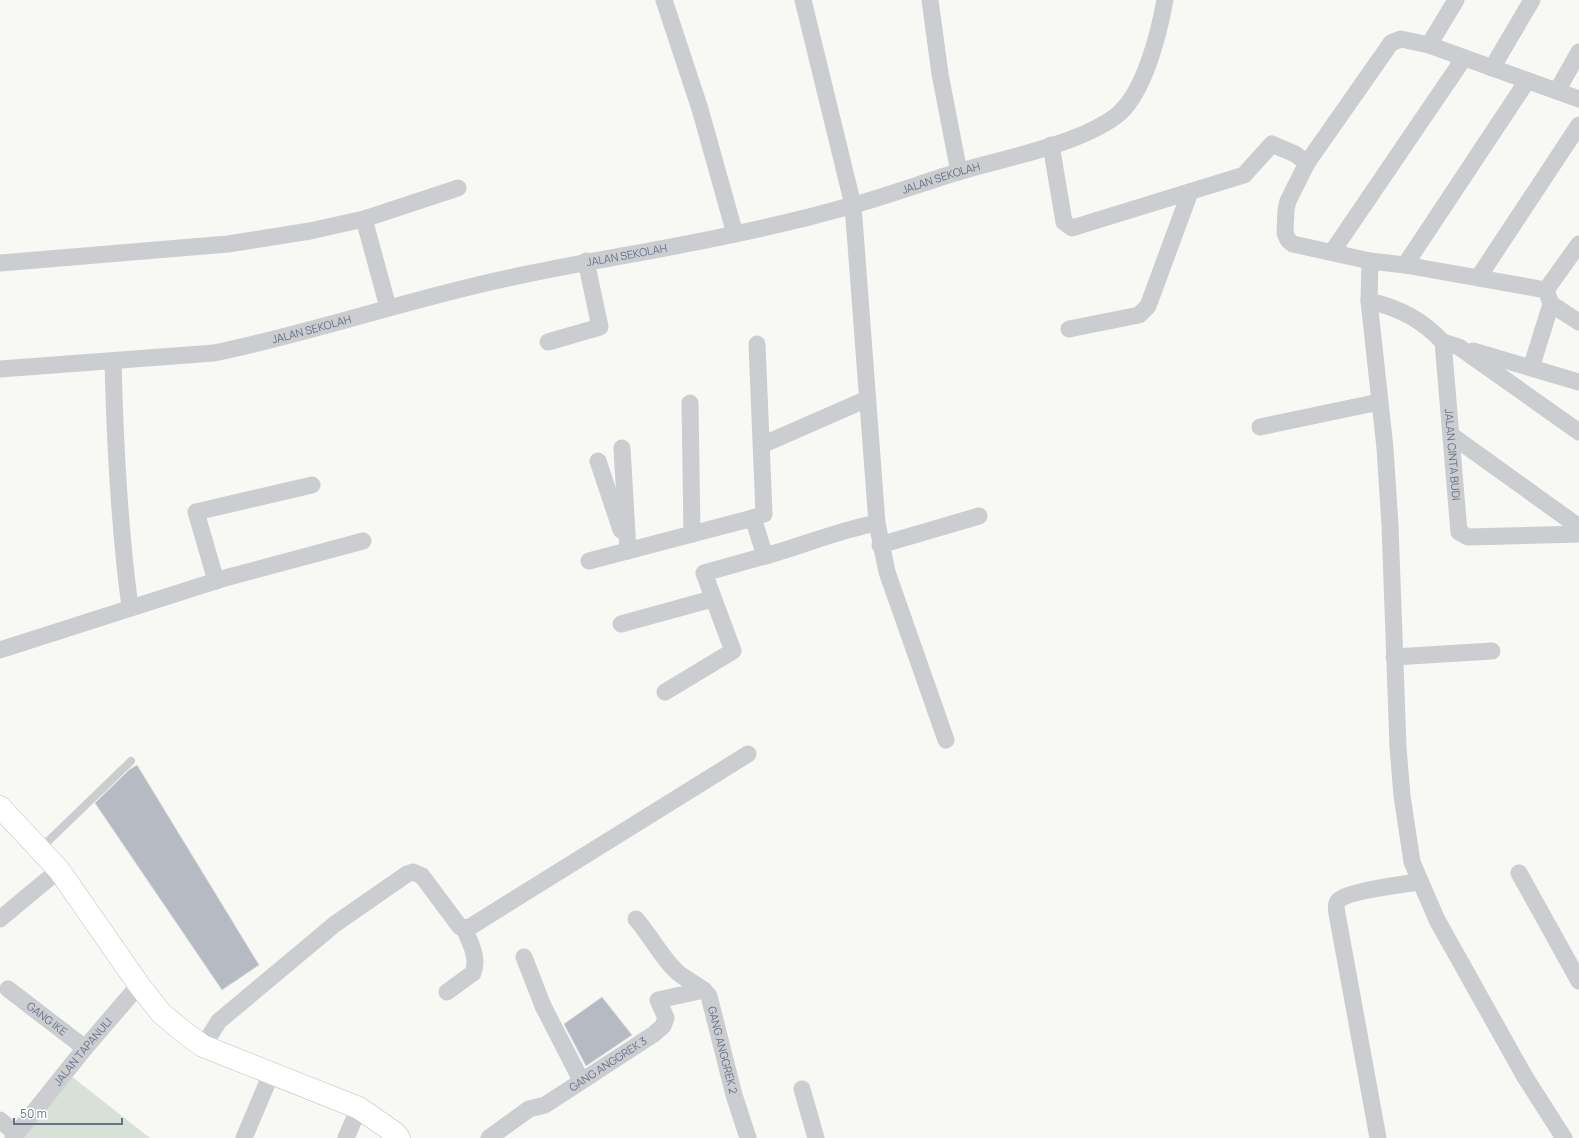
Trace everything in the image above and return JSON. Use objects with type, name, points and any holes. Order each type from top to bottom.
[{"type":"main road","points":[[2,815],[39,849],[59,870],[139,985],[161,1013],[185,1033],[203,1046],[358,1108],[395,1132],[399,1138]]},
{"type":"street","points":[[664,0],[700,109],[735,234]]},
{"type":"street","points":[[803,0],[853,206],[867,399],[880,545],[887,572],[946,740]]},
{"type":"street","points":[[930,0],[940,74],[959,172]]},
{"type":"street","name":"JALAN SEKOLAH","points":[[0,369],[214,353],[241,348],[388,307],[500,279],[586,261],[735,234],[853,206],[959,172],[1051,145],[1098,128],[1118,115],[1128,105],[1142,81],[1161,20],[1165,0]]},
{"type":"street","points":[[1429,45],[1456,0]]},
{"type":"street","points":[[1492,68],[1532,0]]},
{"type":"street","points":[[1579,99],[1429,45],[1401,39],[1391,42],[1307,163],[1288,201],[1285,233],[1288,240],[1293,244],[1370,261],[1405,265],[1478,278],[1548,297],[1579,322]]},
{"type":"street","points":[[1557,91],[1579,52]]},
{"type":"street","points":[[1332,252],[1464,58]]},
{"type":"street","points":[[1405,265],[1527,81]]},
{"type":"street","points":[[1478,278],[1579,125]]},
{"type":"street","points":[[1051,145],[1064,222],[1072,228],[1244,175],[1272,144],[1295,154],[1307,163]]},
{"type":"street","points":[[0,263],[228,244],[310,231],[364,219],[458,188]]},
{"type":"street","points":[[1069,329],[1139,315],[1144,312],[1151,299],[1190,192]]},
{"type":"street","points":[[364,219],[388,307]]},
{"type":"street","points":[[1531,368],[1548,297],[1579,244]]},
{"type":"street","points":[[548,342],[600,327],[586,261]]},
{"type":"street","points":[[1370,261],[1369,301],[1390,525],[1394,658],[1402,796],[1412,862],[1419,882],[1437,920],[1525,1077],[1564,1138]]},
{"type":"street","points":[[1369,301],[1397,309],[1428,326],[1451,345],[1579,432]]},
{"type":"street","points":[[588,561],[764,514],[757,344]]},
{"type":"street","points":[[1451,345],[1579,382]]},
{"type":"street","name":"JALAN CINTA BUDI","points":[[1451,345],[1451,435],[1459,532],[1468,537],[1579,534]]},
{"type":"street","points":[[113,361],[114,418],[124,563],[130,607]]},
{"type":"street","points":[[762,445],[867,399]]},
{"type":"street","points":[[1260,427],[1379,402]]},
{"type":"street","points":[[690,403],[692,534]]},
{"type":"street","points":[[1451,435],[1579,527]]},
{"type":"street","points":[[622,448],[628,551]]},
{"type":"street","points":[[598,461],[628,551]]},
{"type":"street","points":[[216,581],[196,512],[312,485]]},
{"type":"street","points":[[880,545],[979,516]]},
{"type":"street","points":[[753,518],[765,556]]},
{"type":"street","points":[[665,692],[733,651],[712,599],[704,573],[807,545],[857,527],[877,523]]},
{"type":"street","points":[[0,650],[130,607],[216,581],[363,541]]},
{"type":"street","points":[[621,624],[712,599]]},
{"type":"street","points":[[1394,658],[1492,651]]},
{"type":"street","points":[[203,1046],[212,1030],[225,1016],[335,924],[407,874],[413,872],[422,876],[460,927],[470,927],[748,754]]},
{"type":"street","points":[[0,919],[59,870]]},
{"type":"street","points":[[1519,873],[1579,981]]},
{"type":"street","points":[[1378,1138],[1338,919],[1337,903],[1355,893],[1419,882]]},
{"type":"street","points":[[636,919],[676,971],[688,981],[704,990]]},
{"type":"street","points":[[446,992],[473,973],[475,969],[475,956],[464,928]]},
{"type":"street","points":[[524,957],[543,1006],[581,1080]]},
{"type":"street","name":"JALAN TAPANULI","points":[[14,1136],[84,1048],[139,985]]},
{"type":"street","name":"GANG IKE","points":[[8,989],[84,1048]]},
{"type":"street","name":"GANG ANGGREK 3","points":[[489,1138],[529,1109],[545,1105],[581,1080],[654,1034],[663,1026],[666,1018],[658,1000],[704,990]]},
{"type":"street","name":"GANG ANGGREK 2","points":[[704,990],[709,996],[734,1095],[748,1138]]},
{"type":"street","points":[[244,1138],[272,1074]]},
{"type":"street","points":[[802,1089],[816,1138]]},
{"type":"street","points":[[346,1138],[358,1108]]},
{"type":"street","points":[[0,1120],[14,1136]]},
{"type":"lane","points":[[39,849],[132,761]]},
{"type":"shaded area","points":[[71,1076],[150,1138],[21,1138]]},
{"type":"building","points":[[137,765],[259,965],[222,990],[95,803],[129,770]]},
{"type":"building","points":[[602,997],[632,1035],[586,1066],[564,1024]]}]
